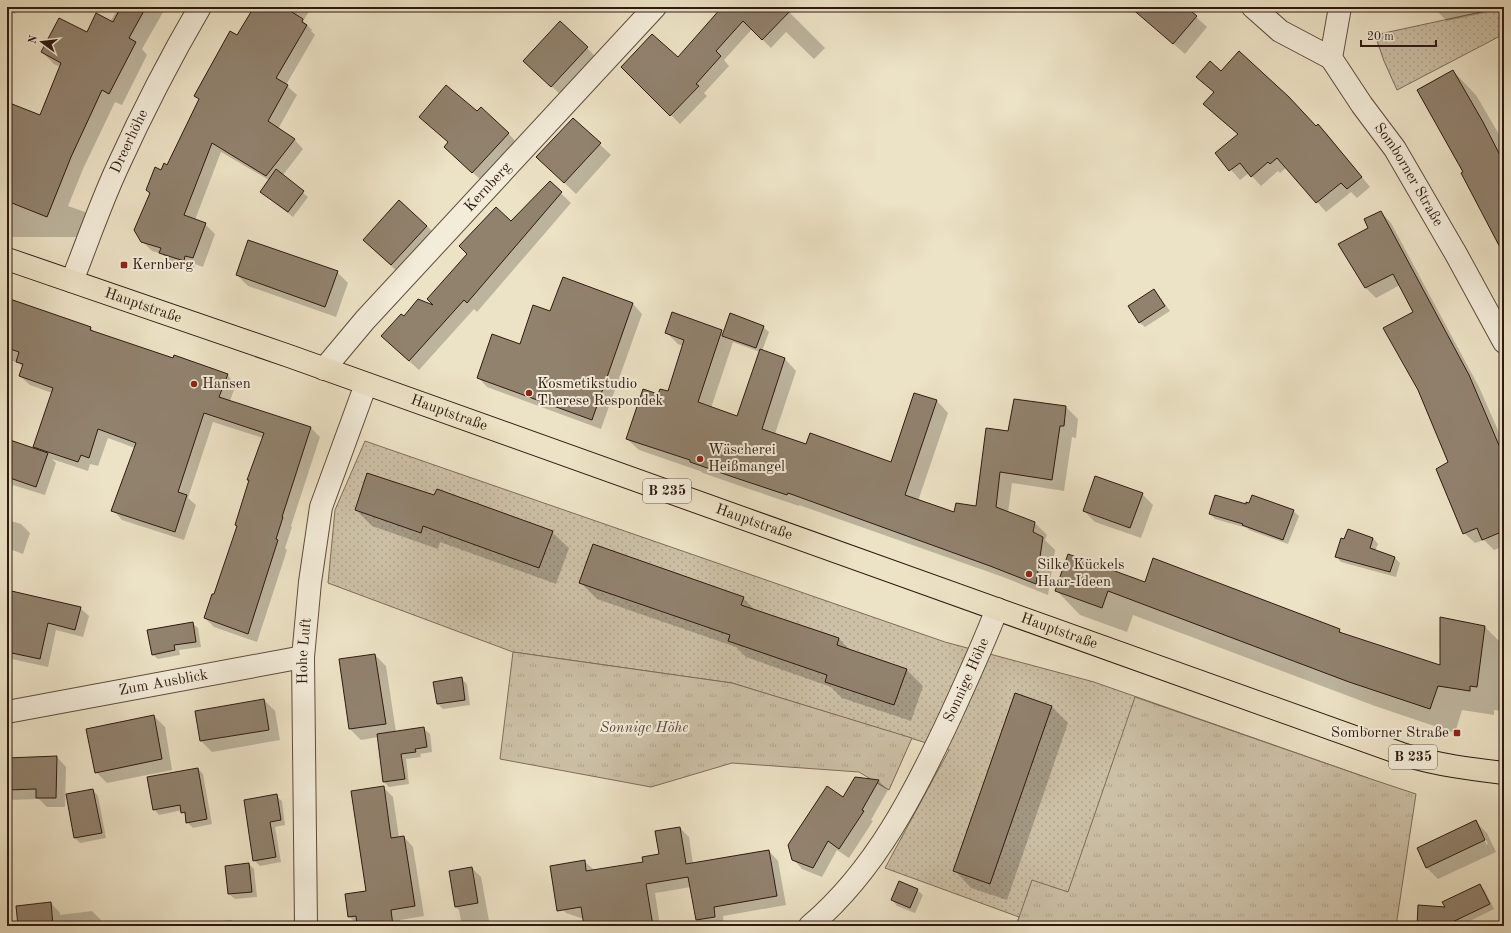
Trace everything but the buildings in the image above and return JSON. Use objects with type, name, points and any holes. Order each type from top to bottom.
[{"type":"main road","name":"Hauptstraße","points":[[7,258],[324,369],[1405,755],[1427,762],[1454,767],[1504,773]]},
{"type":"street","name":"Dreerhöhe","points":[[72,281],[96,217],[120,162],[166,66],[200,7]]},
{"type":"street","name":"Kernberg","points":[[324,369],[365,320],[655,7]]},
{"type":"street","points":[[1253,7],[1280,31],[1331,58],[1340,7]]},
{"type":"street","name":"Somborner Straße","points":[[1331,58],[1362,105],[1395,149],[1456,254],[1504,342]]},
{"type":"street","name":"Hohe Luft","points":[[306,926],[303,657],[310,582],[321,507],[366,384]]},
{"type":"street","name":"Sonnige Höhe","points":[[810,926],[842,895],[870,862],[911,796],[971,671],[997,609]]},
{"type":"street","name":"Zum Ausblick","points":[[12,707],[303,657]]},
{"type":"green space","points":[[1504,7],[1504,34],[1397,90],[1384,61],[1375,35]]},
{"type":"green space","points":[[365,441],[945,642],[1094,682],[1368,778],[1016,926],[1019,917],[885,868],[949,750],[732,683],[513,652],[328,583],[335,510]]},
{"type":"green space","name":"Sonnige Höhe","points":[[513,652],[732,683],[912,738],[889,790],[859,772],[732,763],[651,787],[500,759]]},
{"type":"green space","points":[[1135,697],[1416,794],[1396,926],[1016,926],[1032,880],[1068,892]]},
{"type":"place","name":"Kernberg","points":[[124,265]]},
{"type":"place","name":"Hansen","points":[[194,384]]},
{"type":"place","name":"Kosmetikstudio Therese Respondek","points":[[529,393]]},
{"type":"place","name":"Wäscherei Heißmangel","points":[[700,459]]},
{"type":"place","name":"Silke Kückels Haar-Ideen","points":[[1029,574]]},
{"type":"place","name":"Somborner Straße","points":[[1457,733]]}]
